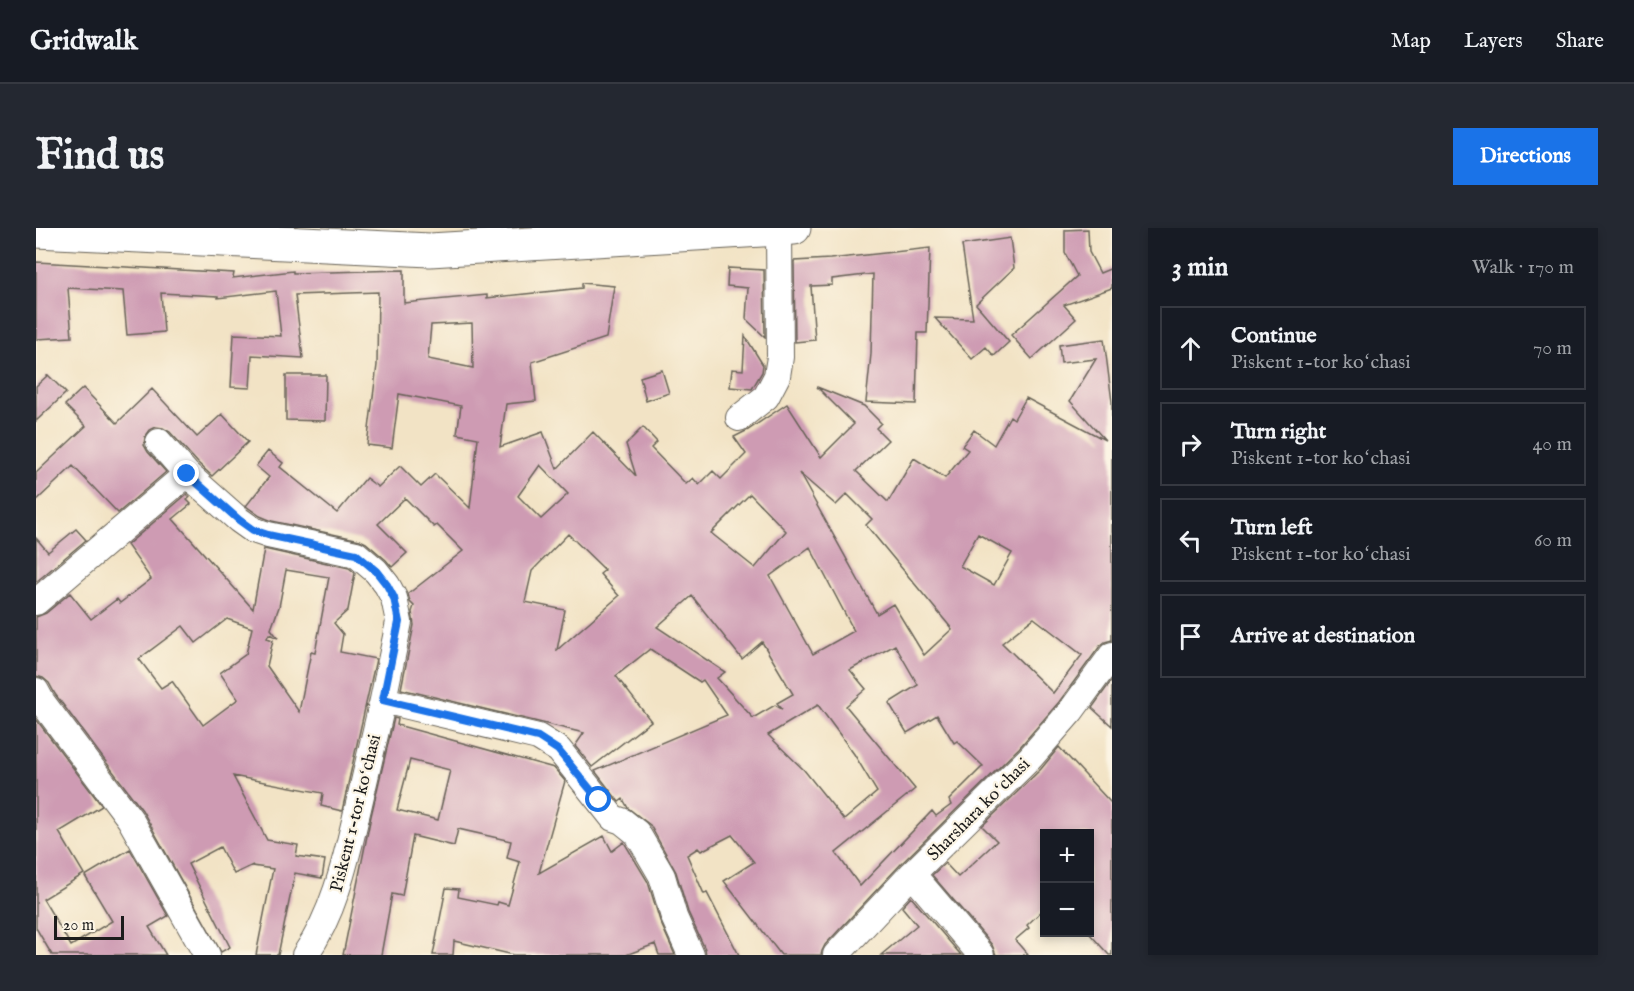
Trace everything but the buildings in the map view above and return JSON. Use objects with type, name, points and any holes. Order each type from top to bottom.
[{"type":"street","points":[[36,231],[430,250],[787,228],[777,376],[766,397],[739,418]]},
{"type":"street","name":"Piskent 1-tor koʻchasi","points":[[159,442],[187,474],[253,530],[356,554],[376,571],[394,598],[399,622],[348,850],[334,898],[316,938],[304,955]]},
{"type":"street","points":[[36,602],[187,474]]},
{"type":"street","name":"Sharshara koʻchasi","points":[[836,955],[912,874],[1030,758],[1071,711],[1112,655]]},
{"type":"street","points":[[36,691],[130,819],[207,955]]},
{"type":"street","points":[[383,700],[538,737],[558,750],[575,768],[613,818],[622,820],[637,833],[662,876],[674,916],[691,955]]},
{"type":"street","points":[[912,874],[981,955]]},
{"type":"route","points":[[187,474],[253,530],[356,554],[376,571],[394,598],[398,608],[399,622],[383,700],[538,737],[558,750],[599,800]]}]
